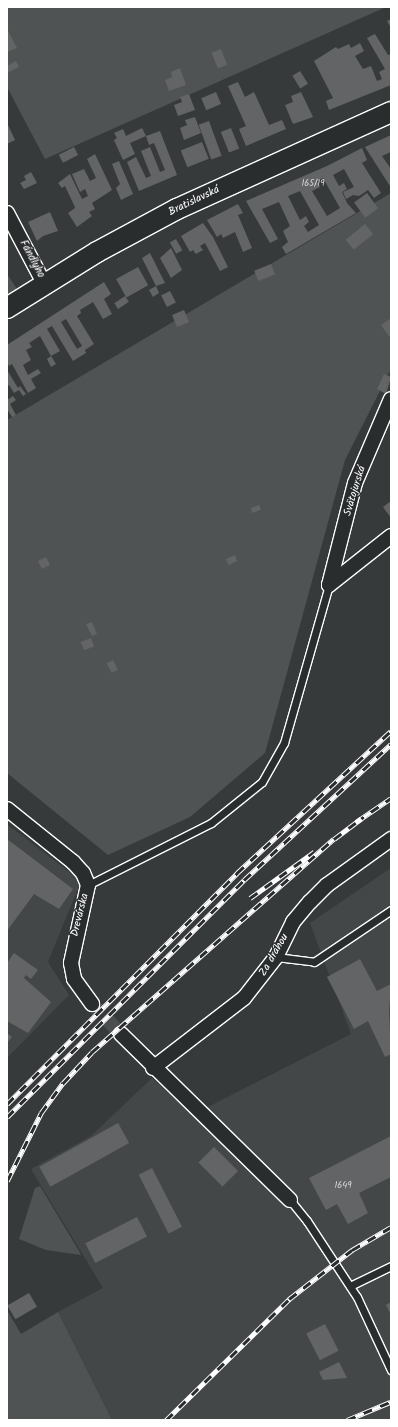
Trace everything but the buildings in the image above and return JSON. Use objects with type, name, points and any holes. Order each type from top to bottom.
[{"type":"main road","name":"Bratislavská","points":[[7,308],[97,252],[177,209],[391,112]]},
{"type":"street","name":"Fándlyho","points":[[7,213],[46,285]]},
{"type":"street","name":"Svätojurská","points":[[329,585],[356,483],[391,399]]},
{"type":"street","points":[[329,585],[391,536]]},
{"type":"street","name":"Drevárska","points":[[7,809],[73,862],[83,873],[88,885],[71,963],[74,979],[83,995],[92,1004]]},
{"type":"street","name":"Za dráhou","points":[[153,1068],[244,998],[276,957],[293,922],[310,902],[333,881],[391,839]]},
{"type":"street","points":[[121,1034],[153,1068],[290,1200]]},
{"type":"lane","points":[[88,885],[211,823],[262,782],[284,743],[329,585]]},
{"type":"lane","points":[[276,957],[314,962],[391,910]]},
{"type":"lane","points":[[290,1200],[350,1286],[391,1370]]},
{"type":"lane","points":[[350,1286],[391,1266]]},
{"type":"shaded area","points":[[7,7],[386,7],[45,159],[7,87]]},
{"type":"shaded area","points":[[391,193],[391,369],[345,460],[265,753],[190,817],[108,855],[7,773],[7,420]]},
{"type":"shaded area","points":[[7,274],[17,289],[7,295]]},
{"type":"shaded area","points":[[7,824],[81,881],[48,962],[69,995],[7,1058]]},
{"type":"shaded area","points":[[391,868],[391,1420],[112,1420],[58,1312],[103,1288],[31,1169],[91,1136],[152,1078],[192,1115],[351,1034],[310,923]]},
{"type":"shaded area","points":[[40,1186],[81,1255],[46,1250],[19,1239],[35,1188]]},
{"type":"shaded area","points":[[7,1310],[21,1334],[58,1312],[112,1420],[7,1420]]},
{"type":"tunnel","points":[[92,1004],[121,1034]]},
{"type":"railway","points":[[7,1104],[237,873],[391,731]]},
{"type":"railway","points":[[7,1117],[244,880],[391,744]]},
{"type":"railway","points":[[356,822],[391,798]]},
{"type":"railway","points":[[7,1181],[41,1113],[63,1083],[92,1052],[334,839],[361,819]]},
{"type":"railway","points":[[250,898],[314,852]]},
{"type":"railway","points":[[166,1420],[289,1299],[352,1250],[391,1227]]},
{"type":"railway","points":[[347,1420],[390,1402]]}]
